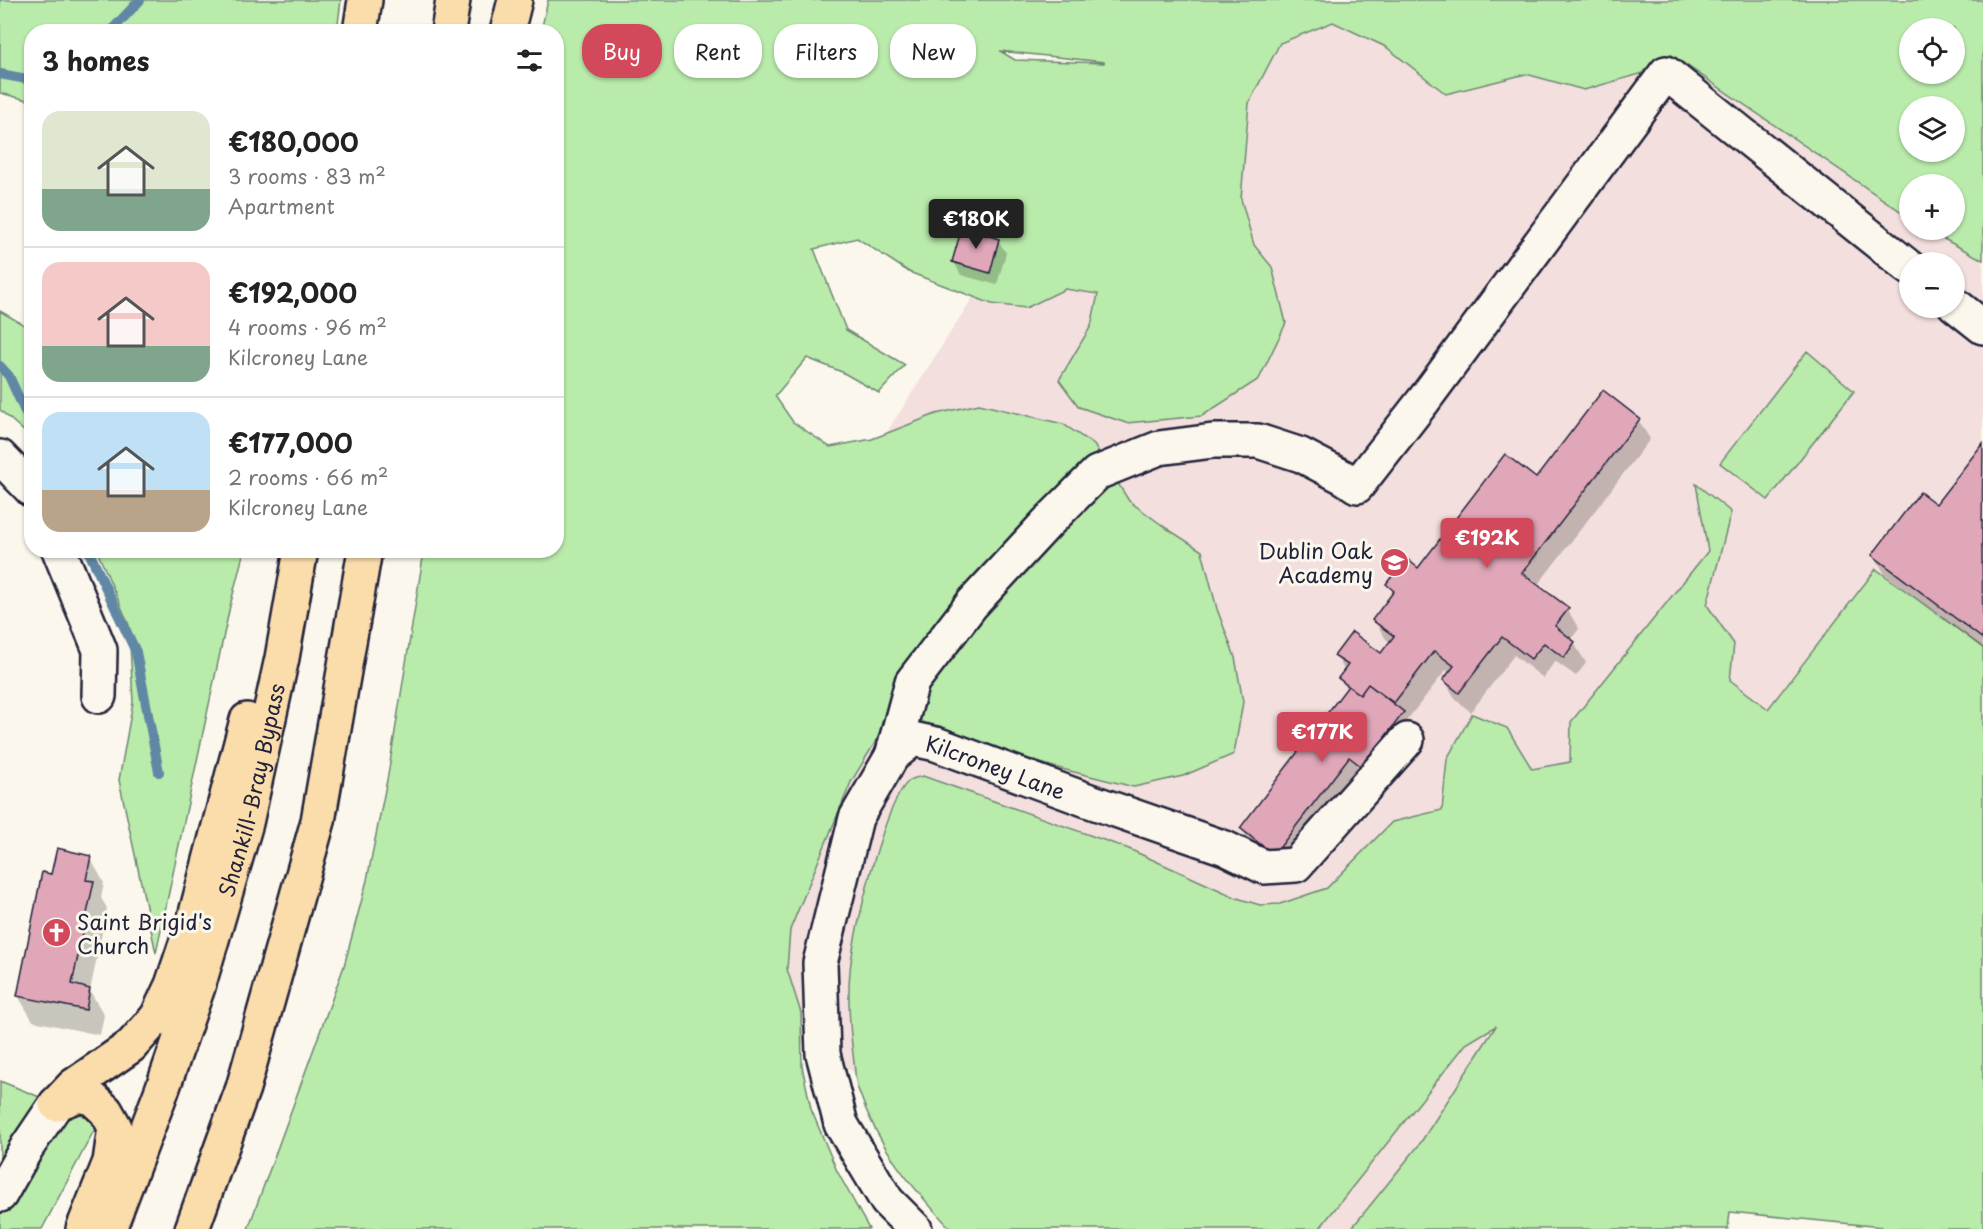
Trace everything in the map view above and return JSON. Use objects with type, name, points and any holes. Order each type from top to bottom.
[{"type":"highway","points":[[361,24],[365,0]]},
{"type":"highway","points":[[384,24],[388,0]]},
{"type":"highway","points":[[449,24],[453,0]]},
{"type":"highway","points":[[509,24],[515,0]]},
{"type":"highway","points":[[56,1104],[73,1086],[131,1046],[157,1017],[172,984],[195,917],[248,716],[277,558]]},
{"type":"highway","name":"Shankill-Bray Bypass","points":[[109,1229],[198,987],[246,823],[282,658],[300,558]]},
{"type":"highway","points":[[318,821],[364,558]]},
{"type":"highway","points":[[192,1229],[243,1088],[318,821],[386,558]]},
{"type":"highway","points":[[56,1104],[78,1095],[92,1098],[106,1111],[115,1127],[110,1162],[83,1229]]},
{"type":"street","points":[[892,756],[912,682],[972,604],[1097,473],[1159,448],[1213,441],[1258,441],[1302,455],[1357,486],[1424,400],[1666,73],[1899,259]]},
{"type":"street","points":[[1965,313],[1983,327]]},
{"type":"street","points":[[0,457],[24,482]]},
{"type":"street","points":[[62,558],[100,650],[99,696]]},
{"type":"street","name":"Kilcroney Lane","points":[[915,1229],[887,1201],[841,1125],[823,1054],[820,963],[856,818],[892,756],[913,739],[936,744],[1226,848],[1264,867],[1296,865],[1407,740]]},
{"type":"street","points":[[0,1195],[27,1147],[56,1104]]},
{"type":"shaded area","name":"Dublin Oak Academy","points":[[1983,0],[1983,816],[1369,1229],[1015,1229],[877,1086],[580,914],[1152,16]]},
{"type":"green space","points":[[0,0],[341,0],[338,24],[24,24],[24,99],[0,93]]},
{"type":"green space","points":[[548,0],[1983,0],[1983,260],[1946,240],[1965,240],[1965,174],[1899,174],[1899,210],[1670,54],[1650,71],[1584,90],[1526,74],[1446,94],[1386,47],[1333,22],[1280,43],[1249,103],[1241,199],[1254,245],[1272,267],[1286,323],[1259,379],[1202,416],[1126,423],[1079,407],[1059,380],[1091,326],[1098,294],[1065,289],[1026,308],[992,304],[909,272],[857,238],[814,249],[846,330],[905,365],[879,393],[842,372],[807,358],[775,396],[793,422],[830,447],[872,439],[936,414],[979,404],[1063,424],[1094,445],[1129,501],[1202,551],[1217,609],[1235,657],[1243,702],[1234,754],[1183,776],[1134,787],[1054,767],[927,729],[877,739],[851,782],[790,930],[787,969],[801,1013],[802,1066],[811,1109],[837,1171],[869,1229],[248,1229],[344,966],[367,880],[388,775],[423,558],[564,558],[564,24],[543,24]],"holes":[[[1000,51],[1104,62],[1015,60]]]},
{"type":"green space","points":[[0,311],[24,325],[24,431],[0,410]]},
{"type":"green space","points":[[1807,351],[1854,391],[1768,500],[1720,463]]},
{"type":"green space","points":[[1696,484],[1731,512],[1707,605],[1734,644],[1730,680],[1768,709],[1876,569],[1983,648],[1983,1229],[1882,1229],[1882,1227],[1730,1212],[1728,1229],[1351,1229],[1419,1145],[1496,1026],[1466,1044],[1319,1229],[951,1229],[909,1181],[875,1130],[857,1086],[850,1028],[850,971],[863,900],[890,813],[900,793],[910,780],[923,776],[1129,849],[1237,898],[1260,905],[1280,904],[1327,888],[1392,822],[1442,810],[1447,759],[1472,714],[1507,728],[1532,769],[1570,762],[1571,722],[1708,551]]},
{"type":"green space","points":[[100,558],[242,558],[156,953],[119,780],[133,702],[129,625]]},
{"type":"green space","points":[[0,1081],[99,1121],[42,1229],[0,1229]]},
{"type":"building","points":[[962,227],[999,239],[990,273],[952,262]]},
{"type":"building","points":[[1603,390],[1640,419],[1522,573],[1569,608],[1555,626],[1575,642],[1564,658],[1544,643],[1531,659],[1502,637],[1459,693],[1443,680],[1454,666],[1434,651],[1394,703],[1368,684],[1360,695],[1338,678],[1348,665],[1334,656],[1352,632],[1381,653],[1394,636],[1372,620],[1394,591],[1386,584],[1406,558],[1418,568],[1505,454],[1536,478]]},
{"type":"building","points":[[1983,443],[1983,639],[1872,555],[1920,492],[1936,504]]},
{"type":"building","points":[[1368,684],[1404,712],[1362,767],[1349,757],[1274,855],[1240,828],[1348,686],[1360,695]]},
{"type":"building","name":"Saint Brigid's Church","points":[[57,848],[91,856],[86,880],[94,881],[72,984],[90,989],[86,1010],[17,996],[42,872],[51,874]]},
{"type":"waterway","points":[[118,24],[140,0]]},
{"type":"waterway","points":[[0,74],[24,78]]},
{"type":"waterway","points":[[0,366],[9,376],[24,409]]},
{"type":"waterway","points":[[92,558],[136,652],[159,772]]},
{"type":"place","name":"Dublin Oak Academy","points":[[1394,562]]},
{"type":"place","name":"Saint Brigid's Church","points":[[56,933]]}]
